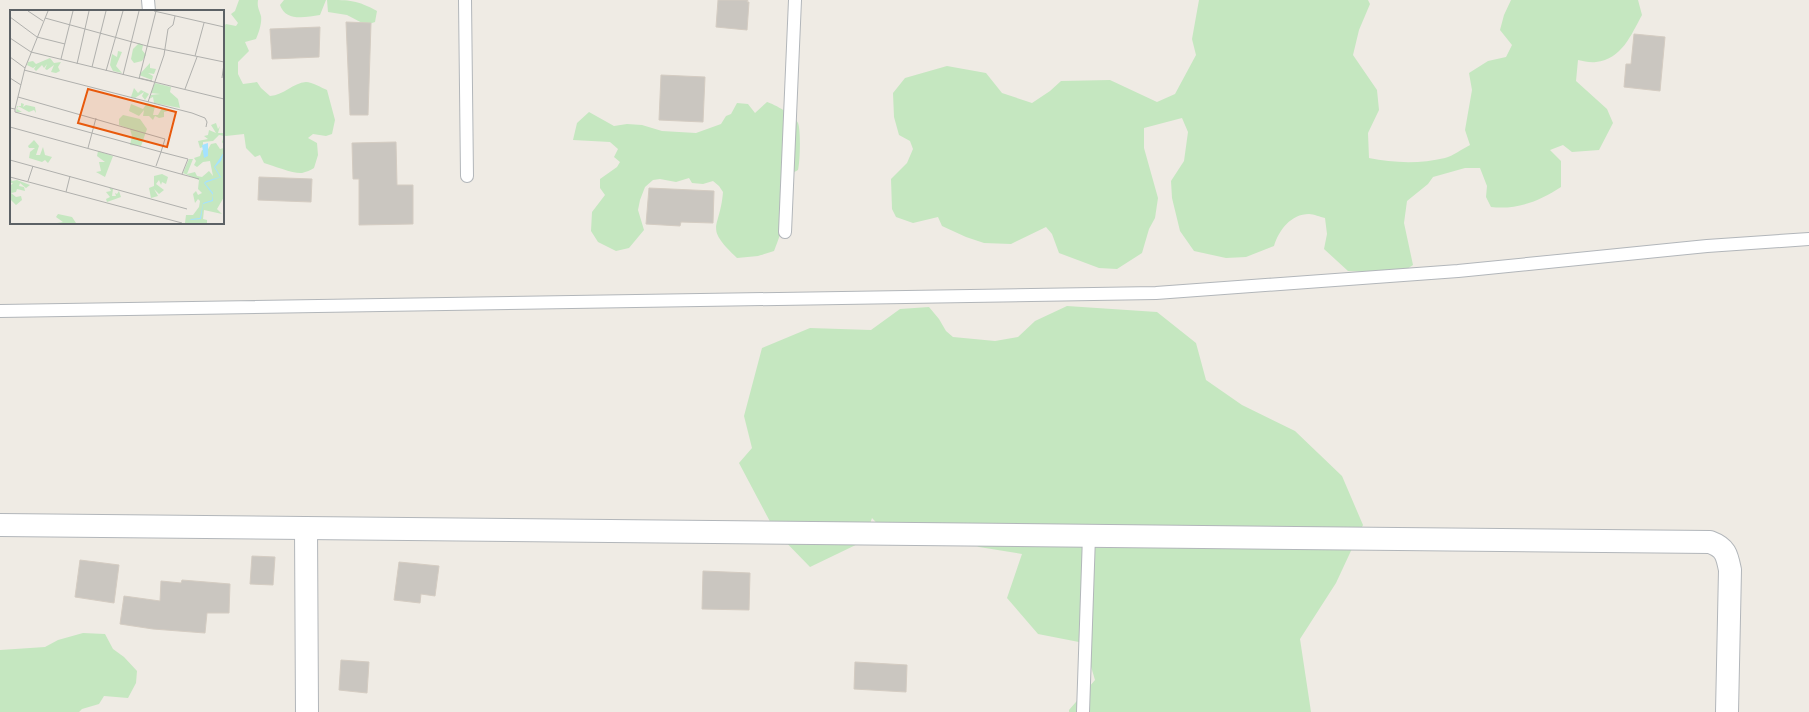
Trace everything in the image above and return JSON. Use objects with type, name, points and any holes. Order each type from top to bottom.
[{"type":"street","points":[[0,525],[1710,542],[1720,546],[1727,555],[1730,570],[1727,712]]},
{"type":"street","points":[[306,528],[307,712]]},
{"type":"lane","points":[[148,0],[149,10]]},
{"type":"lane","points":[[465,0],[467,176]]},
{"type":"lane","points":[[785,232],[795,0]]},
{"type":"lane","points":[[0,311],[1156,293],[1458,271],[1707,246],[1809,239]]},
{"type":"lane","points":[[1083,712],[1088,536]]},
{"type":"green space","points":[[239,0],[258,0],[261,16],[260,28],[256,39],[245,42],[249,51],[238,62],[238,74],[243,84],[257,82],[270,96],[280,94],[297,84],[306,82],[327,90],[335,120],[332,134],[326,136],[313,134],[308,138],[317,143],[318,155],[314,168],[308,171],[302,173],[294,172],[264,163],[260,155],[255,157],[246,148],[244,134],[224,135],[224,26],[226,24],[236,26],[238,23],[231,14],[235,11]]},
{"type":"green space","points":[[284,0],[326,0],[320,15],[297,17],[287,14],[283,10],[280,5]]},
{"type":"green space","points":[[327,0],[353,1],[370,7],[377,11],[375,22],[366,25],[347,15],[328,12]]},
{"type":"green space","points":[[1199,0],[1368,0],[1370,4],[1359,30],[1353,55],[1377,90],[1379,110],[1368,133],[1369,158],[1407,162],[1445,158],[1470,145],[1465,130],[1472,90],[1469,73],[1488,61],[1506,57],[1512,45],[1500,30],[1504,15],[1511,0],[1638,0],[1642,15],[1625,45],[1613,56],[1596,62],[1578,60],[1576,81],[1607,109],[1613,123],[1599,150],[1572,152],[1563,145],[1550,150],[1561,161],[1561,187],[1545,196],[1519,206],[1501,208],[1491,207],[1486,197],[1487,186],[1480,168],[1465,168],[1433,177],[1428,184],[1407,201],[1404,223],[1413,265],[1401,273],[1348,271],[1324,249],[1327,234],[1325,218],[1311,214],[1303,215],[1291,220],[1279,234],[1274,246],[1246,257],[1226,258],[1194,251],[1180,231],[1172,198],[1171,181],[1184,161],[1188,132],[1182,118],[1144,128],[1144,148],[1158,198],[1155,218],[1149,229],[1142,253],[1117,269],[1099,268],[1059,253],[1052,234],[1046,227],[1011,244],[984,243],[942,226],[938,217],[913,223],[896,217],[892,209],[891,179],[907,163],[913,149],[910,141],[899,135],[894,117],[893,93],[905,78],[947,66],[986,73],[1002,93],[1032,103],[1050,91],[1061,81],[1110,80],[1157,102],[1175,94],[1196,55],[1192,39]]},
{"type":"green space","points":[[767,102],[793,117],[798,123],[800,133],[798,170],[789,175],[786,213],[781,233],[774,251],[758,256],[737,258],[720,239],[717,233],[716,227],[723,192],[713,181],[703,184],[692,183],[689,178],[676,182],[660,179],[653,180],[645,187],[638,210],[644,230],[629,248],[616,251],[598,242],[591,231],[592,212],[605,195],[600,188],[600,179],[617,167],[620,162],[614,157],[618,149],[610,142],[573,140],[577,123],[589,112],[614,126],[627,124],[642,125],[662,131],[696,133],[721,124],[726,116],[731,114],[737,103],[748,104],[755,113]]},
{"type":"green space","points":[[1067,306],[1157,312],[1196,343],[1206,380],[1242,405],[1295,431],[1342,476],[1363,525],[1336,583],[1300,639],[1311,712],[1069,712],[1069,710],[1095,680],[1084,643],[1038,634],[1007,598],[1022,554],[979,547],[957,536],[890,537],[872,518],[864,541],[810,567],[775,531],[739,463],[752,448],[744,416],[762,348],[810,328],[871,330],[900,309],[929,307],[939,319],[946,331],[953,337],[995,341],[1018,337],[1035,321]]},
{"type":"green space","points":[[83,633],[105,634],[113,649],[124,657],[137,671],[136,683],[128,698],[104,696],[99,704],[82,709],[79,712],[0,712],[0,650],[45,647],[58,640]]},
{"type":"building","points":[[718,0],[748,0],[747,30],[716,27]]},
{"type":"building","points":[[346,22],[371,23],[368,115],[350,115]]},
{"type":"building","points":[[320,27],[319,57],[272,59],[270,29]]},
{"type":"building","points":[[1634,34],[1665,37],[1660,91],[1624,87],[1626,64],[1631,64]]},
{"type":"building","points":[[661,75],[705,77],[703,122],[659,120]]},
{"type":"building","points":[[396,142],[397,185],[413,185],[413,224],[359,225],[359,179],[353,179],[352,143]]},
{"type":"building","points":[[259,177],[312,179],[311,202],[258,200]]},
{"type":"building","points":[[649,188],[714,191],[713,223],[681,222],[680,226],[646,224]]},
{"type":"building","points":[[252,556],[275,557],[273,585],[250,584]]},
{"type":"building","points":[[80,560],[119,565],[114,603],[75,597]]},
{"type":"building","points":[[399,562],[439,566],[435,596],[421,594],[420,603],[394,600]]},
{"type":"building","points":[[703,571],[750,573],[749,610],[702,609]]},
{"type":"building","points":[[182,580],[230,584],[229,613],[207,613],[205,633],[153,629],[120,624],[124,596],[160,601],[161,581],[181,583]]},
{"type":"building","points":[[341,660],[369,662],[367,693],[339,690]]},
{"type":"building","points":[[855,662],[907,665],[906,692],[854,689]]}]
